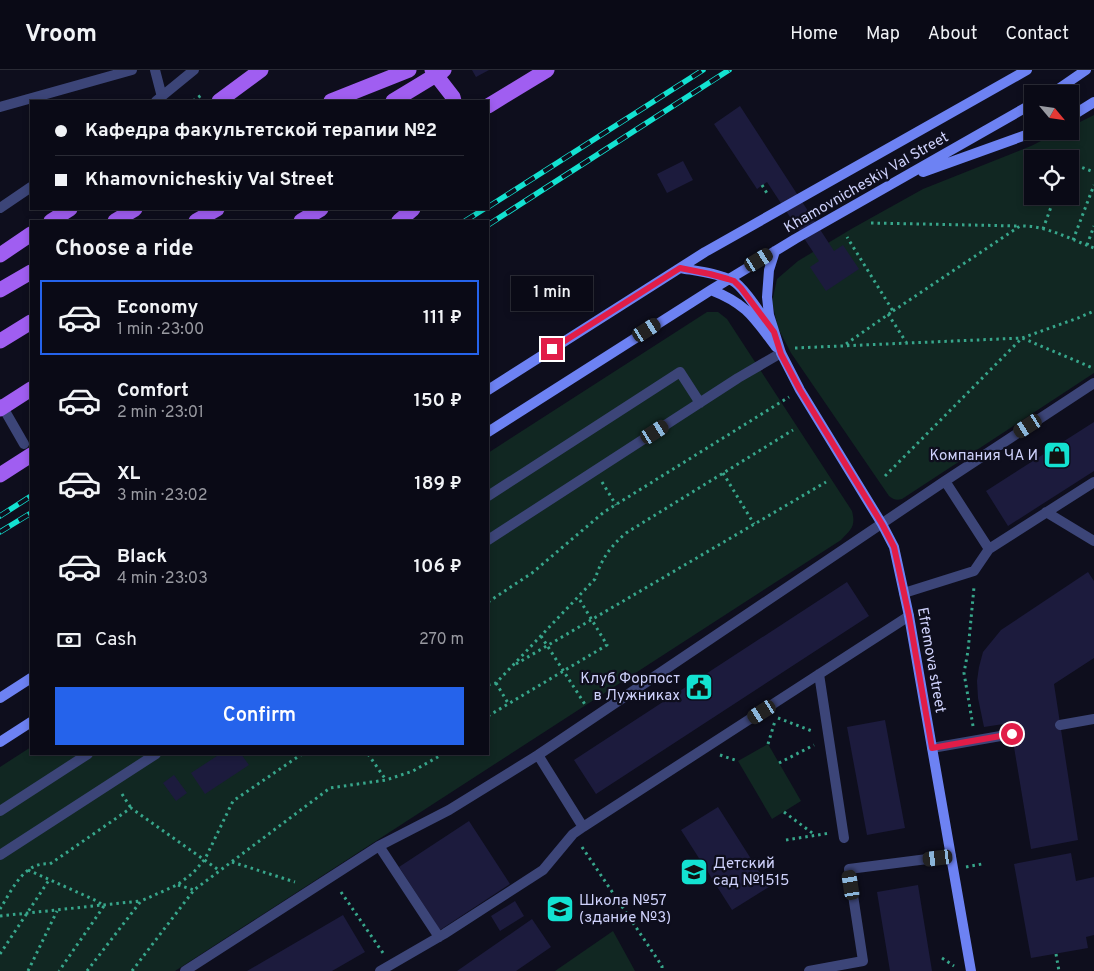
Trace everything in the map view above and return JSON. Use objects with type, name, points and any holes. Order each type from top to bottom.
[{"type":"main road","points":[[220,100],[261,70]]},
{"type":"main road","points":[[334,100],[409,70]]},
{"type":"main road","points":[[432,70],[453,96],[454,100]]},
{"type":"main road","points":[[395,100],[444,70]]},
{"type":"main road","points":[[489,105],[547,70]]},
{"type":"main road","name":"Khamovnicheskiy Val Street","points":[[489,389],[680,268],[778,210],[1027,70]]},
{"type":"main road","points":[[1064,85],[1086,70]]},
{"type":"main road","points":[[1079,111],[1094,102]]},
{"type":"main road","name":"Khamovnicheskiy Val Street","points":[[489,431],[728,279],[1024,109]]},
{"type":"main road","points":[[898,181],[1024,136]]},
{"type":"main road","points":[[53,220],[68,210]]},
{"type":"main road","points":[[117,220],[134,210]]},
{"type":"main road","points":[[198,220],[215,210]]},
{"type":"main road","points":[[303,220],[319,210]]},
{"type":"main road","points":[[400,220],[412,210]]},
{"type":"main road","points":[[0,255],[30,235]]},
{"type":"main road","name":"Efremova street","points":[[775,251],[768,270],[767,297],[774,332],[781,354]]},
{"type":"main road","name":"Efremova street","points":[[680,268],[734,281],[774,332]]},
{"type":"main road","points":[[0,290],[30,273]]},
{"type":"main road","name":"Efremova street","points":[[711,290],[737,302],[749,312],[781,354],[800,390],[882,524],[894,547],[909,616],[971,971]]},
{"type":"main road","points":[[0,341],[30,323]]},
{"type":"main road","points":[[0,409],[30,390]]},
{"type":"main road","points":[[0,475],[28,449]]},
{"type":"main road","points":[[0,698],[30,679]]},
{"type":"main road","points":[[0,742],[30,723]]},
{"type":"lane","points":[[0,107],[132,70]]},
{"type":"lane","points":[[155,70],[159,99]]},
{"type":"lane","points":[[159,99],[194,70]]},
{"type":"lane","points":[[0,208],[30,187]]},
{"type":"lane","points":[[489,539],[700,403],[781,354]]},
{"type":"lane","points":[[489,495],[680,372],[700,403]]},
{"type":"lane","points":[[184,971],[379,846],[448,810],[538,755],[1094,383]]},
{"type":"lane","points":[[0,403],[28,449]]},
{"type":"lane","points":[[945,481],[989,549]]},
{"type":"lane","points":[[904,593],[974,571],[989,549],[1094,482]]},
{"type":"lane","points":[[1046,512],[1094,540]]},
{"type":"lane","points":[[380,971],[393,968],[543,870],[573,834],[583,827],[909,616]]},
{"type":"lane","points":[[819,674],[844,835]]},
{"type":"lane","points":[[1060,725],[1094,719]]},
{"type":"lane","points":[[932,748],[1012,734]]},
{"type":"lane","points":[[0,811],[86,755]]},
{"type":"lane","points":[[0,855],[154,755]]},
{"type":"lane","points":[[538,755],[583,827]]},
{"type":"lane","points":[[379,846],[439,937]]},
{"type":"lane","points":[[809,971],[863,961],[849,869],[951,856]]},
{"type":"path","points":[[1079,166],[1094,172]]},
{"type":"path","points":[[1073,240],[1094,185]]},
{"type":"path","points":[[762,186],[768,195]]},
{"type":"path","points":[[1044,229],[1052,205]]},
{"type":"path","points":[[871,223],[1032,225],[1094,248]]},
{"type":"path","points":[[844,345],[1020,226]]},
{"type":"path","points":[[1086,246],[1094,226]]},
{"type":"path","points":[[847,236],[893,311]]},
{"type":"path","points":[[795,348],[1022,338],[1094,311]]},
{"type":"path","points":[[888,314],[906,342]]},
{"type":"path","points":[[1022,338],[1093,368]]},
{"type":"path","points":[[885,476],[1022,338]]},
{"type":"path","points":[[489,601],[532,573],[604,512],[800,390]]},
{"type":"path","points":[[489,685],[496,683],[595,579],[599,565],[610,547],[626,532],[793,430]]},
{"type":"path","points":[[594,471],[616,505]]},
{"type":"path","points":[[723,473],[754,524]]},
{"type":"path","points":[[512,666],[826,482]]},
{"type":"path","points":[[973,725],[964,673],[976,573],[974,571]]},
{"type":"path","points":[[489,715],[607,645],[578,596]]},
{"type":"path","points":[[541,636],[594,717]]},
{"type":"path","points":[[496,683],[508,703]]},
{"type":"path","points":[[768,744],[776,717],[829,738]]},
{"type":"path","points":[[779,763],[829,738]]},
{"type":"path","points":[[0,916],[141,901],[177,885],[193,873],[205,859],[233,801],[301,755]]},
{"type":"path","points":[[369,755],[386,780]]},
{"type":"path","points":[[132,971],[194,890],[330,788],[386,780],[412,771],[441,755]]},
{"type":"path","points":[[0,909],[23,872],[40,863],[50,864],[131,808],[220,871]]},
{"type":"path","points":[[784,812],[815,836]]},
{"type":"path","points":[[573,834],[662,966],[662,971]]},
{"type":"path","points":[[786,840],[844,835]]},
{"type":"path","points":[[231,862],[305,885],[310,890]]},
{"type":"path","points":[[28,870],[104,906]]},
{"type":"path","points":[[0,954],[49,880]]},
{"type":"path","points":[[177,885],[194,890]]},
{"type":"path","points":[[341,892],[393,968]]},
{"type":"path","points":[[87,971],[141,901]]},
{"type":"path","points":[[59,971],[104,906]]},
{"type":"path","points":[[28,971],[57,910]]},
{"type":"path","points":[[1056,954],[1059,971]]},
{"type":"green space","points":[[1094,115],[1094,373],[902,499],[893,499],[889,496],[791,353],[778,328],[772,302],[777,279],[798,261],[923,189],[1043,140],[1079,140],[1079,122]]},
{"type":"green space","points":[[707,312],[718,312],[727,319],[852,511],[853,524],[841,540],[175,971],[0,971],[0,767],[30,748],[30,755],[489,755],[489,452]]},
{"type":"green space","points":[[768,744],[801,801],[772,819],[738,761]]},
{"type":"green space","points":[[613,931],[635,971],[555,971]]},
{"type":"building","points":[[472,70],[489,70],[476,77]]},
{"type":"building","points":[[740,106],[834,251],[843,245],[859,269],[826,291],[810,267],[819,261],[767,182],[757,189],[714,124]]},
{"type":"building","points":[[683,161],[693,180],[667,193],[657,174]]},
{"type":"building","points":[[1094,422],[1094,471],[1008,526],[986,491]]},
{"type":"building","points":[[1088,572],[1094,581],[1094,658],[1054,684],[1078,840],[1031,849],[1010,723],[984,727],[978,698],[977,681],[979,667],[983,652],[1001,630]]},
{"type":"building","points":[[847,582],[869,616],[596,794],[574,760]]},
{"type":"building","points":[[885,720],[905,828],[867,835],[847,727]]},
{"type":"building","points":[[218,755],[242,755],[249,765],[205,794],[191,773]]},
{"type":"building","points":[[174,775],[187,793],[176,801],[163,783]]},
{"type":"building","points":[[718,807],[769,887],[732,910],[681,830]]},
{"type":"building","points":[[469,821],[510,884],[440,930],[399,867]]},
{"type":"building","points":[[1071,853],[1076,881],[1094,877],[1094,935],[1086,937],[1088,948],[1031,958],[1014,864]]},
{"type":"building","points":[[918,885],[932,971],[890,971],[877,892]]},
{"type":"building","points":[[515,901],[524,916],[500,931],[491,916]]},
{"type":"building","points":[[343,915],[365,952],[332,971],[247,971]]},
{"type":"building","points":[[532,919],[551,947],[516,971],[457,971]]},
{"type":"railway","points":[[489,206],[703,70]]},
{"type":"railway","points":[[489,224],[729,70]]},
{"type":"railway","points":[[467,220],[482,210]]},
{"type":"railway","points":[[0,516],[30,497]]},
{"type":"railway","points":[[0,532],[30,514]]},
{"type":"place","name":"Компания ЧА И","points":[[1057,455]]},
{"type":"place","name":"Клуб Форпост в Лужниках","points":[[699,687]]},
{"type":"place","name":"Детский сад №1515","points":[[694,872]]},
{"type":"place","name":"Школа №57 (здание №3)","points":[[560,909]]},
{"type":"route","points":[[552,349],[680,268],[734,281],[774,332],[781,354],[800,390],[882,524],[894,547],[909,616],[932,748],[1012,734]]}]
